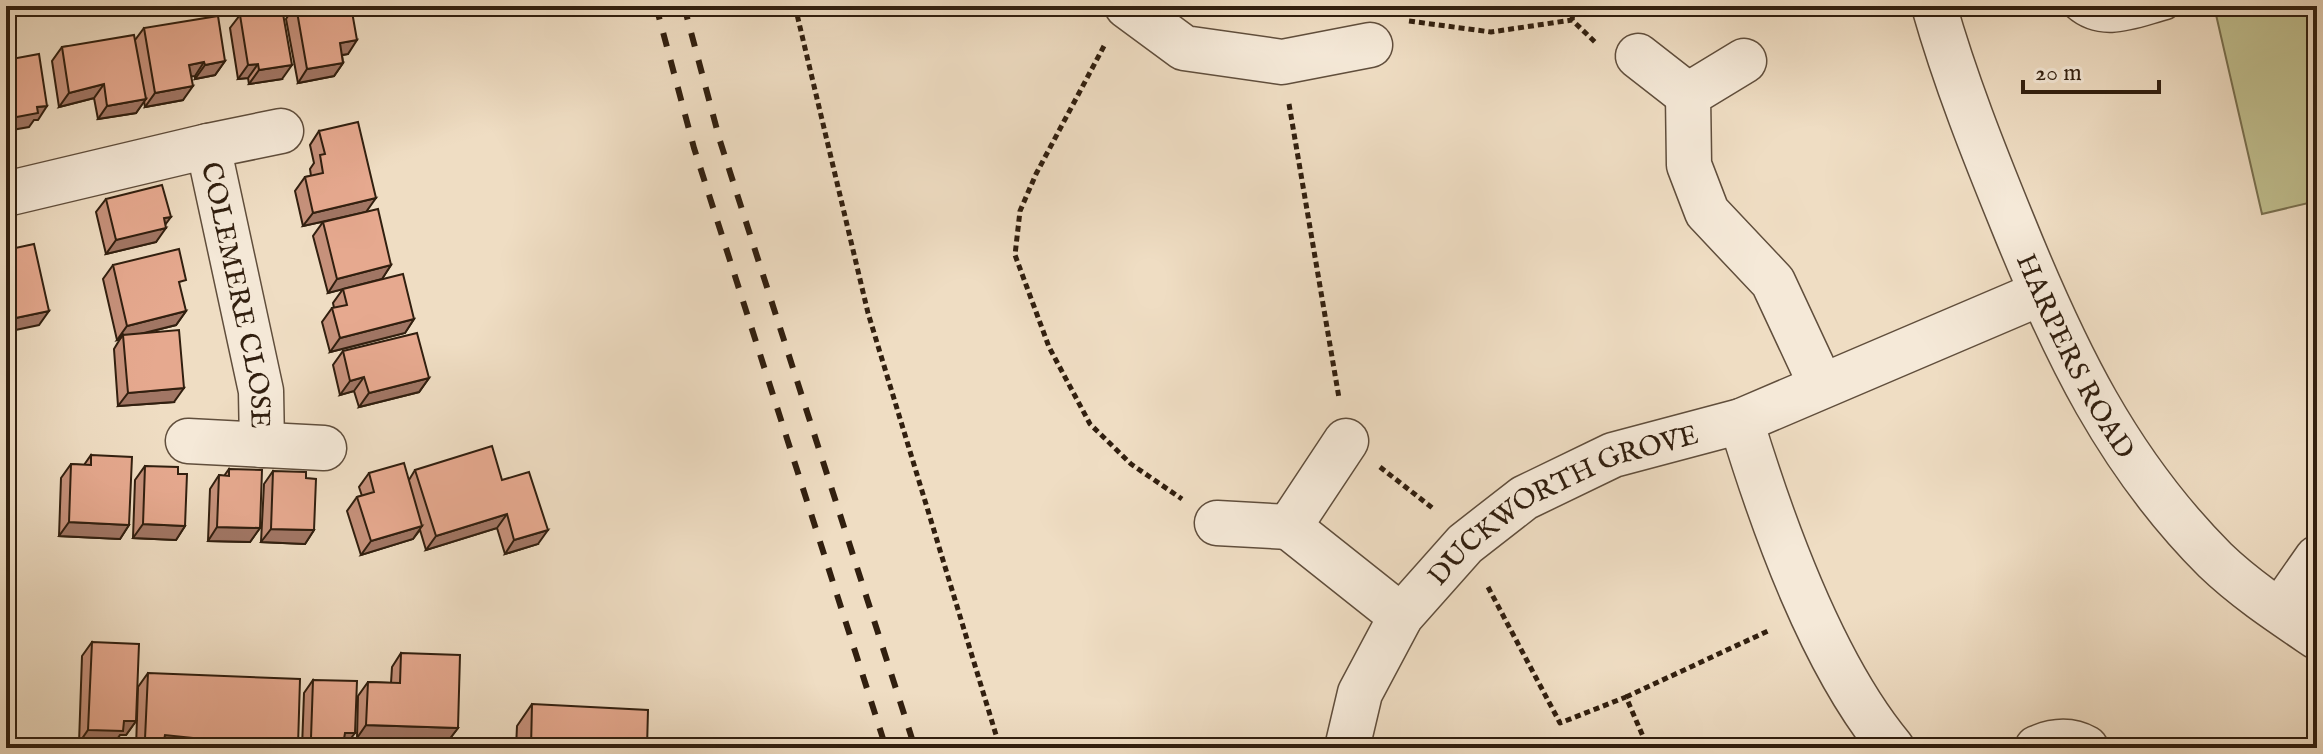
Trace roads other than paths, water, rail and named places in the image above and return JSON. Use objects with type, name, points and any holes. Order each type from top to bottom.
[{"type":"street","name":"HARPERS ROAD","points":[[1944,9],[1982,149],[2041,293],[2093,402],[2143,477],[2216,561],[2317,637]]},
{"type":"street","points":[[1119,20],[1184,48],[1282,62],[1370,45]]},
{"type":"street","points":[[1638,56],[1688,95]]},
{"type":"street","points":[[1688,95],[1744,61]]},
{"type":"street","points":[[1688,95],[1689,165],[1707,212],[1773,282],[1821,385]]},
{"type":"street","name":"COLEMERE CLOSE","points":[[6,194],[281,131]]},
{"type":"street","name":"COLEMERE CLOSE","points":[[208,146],[261,391],[262,445]]},
{"type":"street","name":"DUCKWORTH GROVE","points":[[1347,748],[1360,693],[1401,616],[1465,544],[1524,498],[1613,455],[1741,421],[2041,293]]},
{"type":"street","name":"DUCKWORTH GROVE","points":[[1741,421],[1768,511],[1812,610],[1869,720],[1892,748]]},
{"type":"street","name":"COLEMERE CLOSE","points":[[188,441],[324,448]]},
{"type":"street","points":[[1217,523],[1289,527],[1346,441]]},
{"type":"street","name":"DUCKWORTH GROVE","points":[[1289,527],[1401,616]]},
{"type":"street","points":[[2280,611],[2317,558]]},
{"type":"street","points":[[2037,748],[2051,742],[2076,742],[2086,748]]},
{"type":"lane","points":[[2076,6],[2108,21],[2166,6]]},
{"type":"railway","points":[[656,6],[694,148],[886,748]]},
{"type":"railway","points":[[684,6],[720,141],[915,748]]}]
